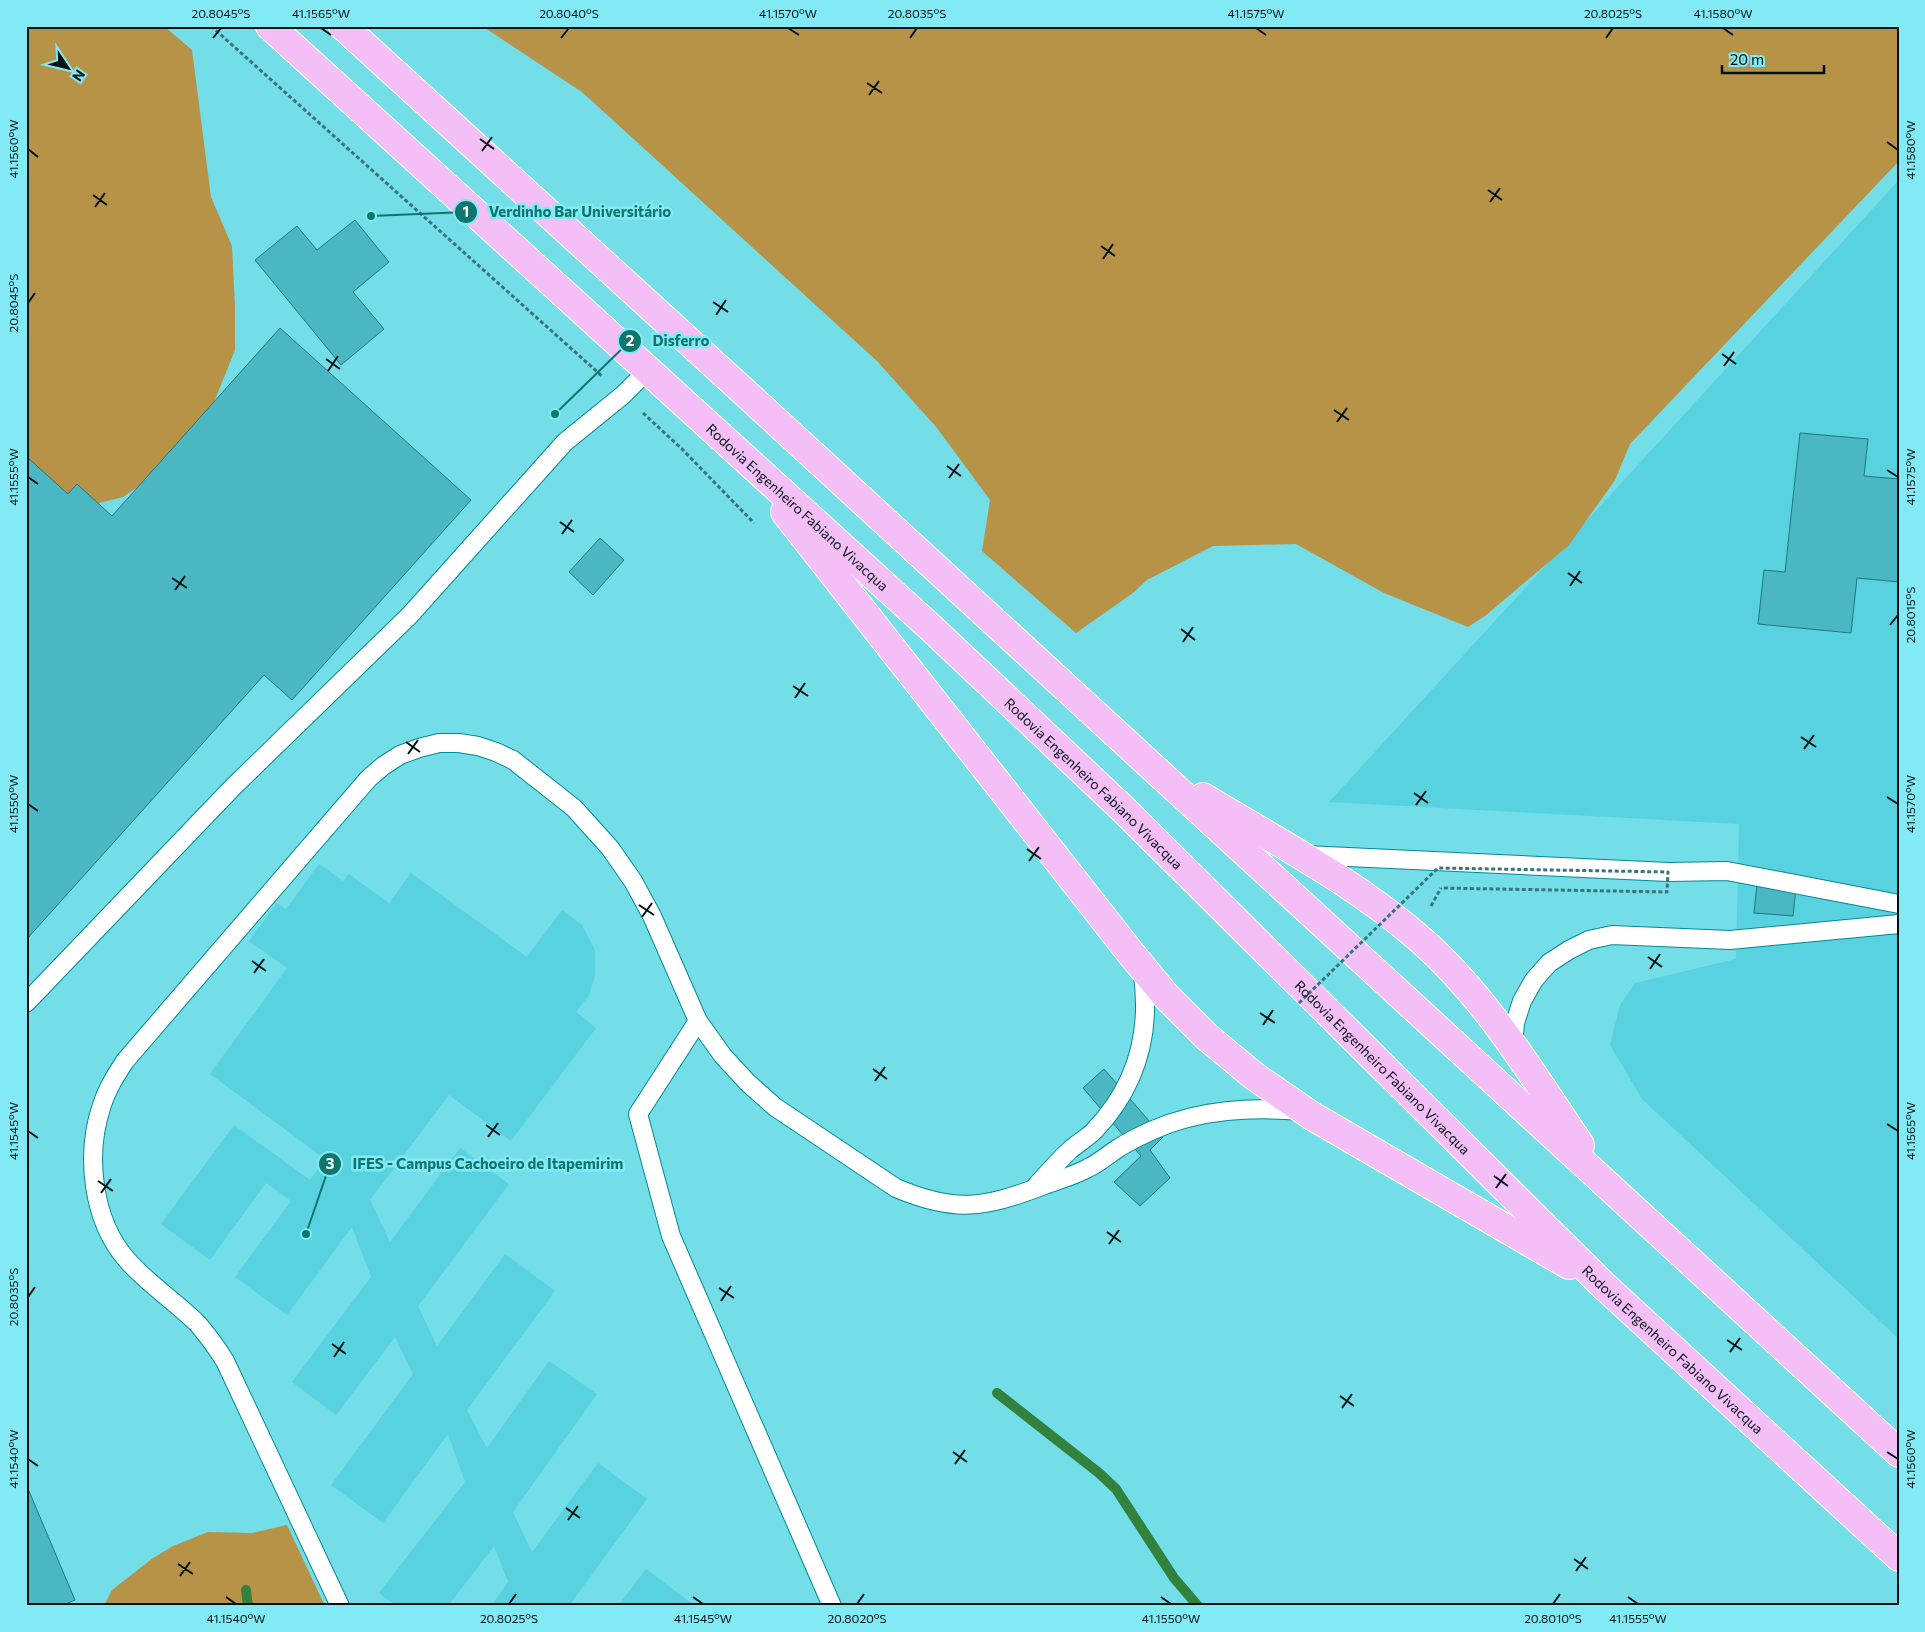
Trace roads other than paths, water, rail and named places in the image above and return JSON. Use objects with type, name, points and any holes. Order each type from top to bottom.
[{"type":"highway","name":"Rodovia Engenheiro Fabiano Vivacqua","points":[[270,26],[930,627],[1123,809],[1602,1284],[1899,1557]]},
{"type":"highway","points":[[343,26],[1899,1453]]},
{"type":"highway","points":[[738,452],[1166,996],[1207,1037],[1254,1076],[1304,1111],[1602,1284]]},
{"type":"highway","points":[[1152,767],[1343,880],[1384,909],[1422,941],[1485,1009],[1608,1185]]},
{"type":"lane","points":[[26,1003],[233,787],[410,615],[565,442],[623,395],[648,370]]},
{"type":"lane","points":[[340,1606],[225,1361],[212,1340],[127,1260],[115,1241],[105,1222],[98,1201],[94,1179],[93,1154],[96,1129],[102,1105],[111,1082],[125,1061],[368,779],[400,755],[439,743],[460,743],[478,746],[513,760],[574,808],[610,848],[627,872],[648,909],[698,1021],[729,1063],[775,1108],[896,1188],[918,1197],[941,1203],[964,1205],[988,1204],[1010,1199],[1089,1168],[1120,1147],[1154,1130],[1189,1117],[1227,1110],[1266,1108],[1304,1111]]},
{"type":"lane","points":[[1300,855],[1668,872],[1727,871],[1899,904]]},
{"type":"lane","points":[[1513,1047],[1515,1023],[1522,1001],[1534,980],[1549,963],[1589,940],[1612,935],[1730,940],[1899,924]]},
{"type":"lane","points":[[1032,1190],[1071,1150],[1093,1131],[1112,1109],[1128,1084],[1144,1035],[1146,989],[1142,966]]},
{"type":"lane","points":[[698,1021],[638,1114],[671,1236],[832,1606]]},
{"type":"waterway","points":[[997,1393],[1099,1473],[1116,1489],[1174,1578],[1198,1606]]},
{"type":"waterway","points":[[246,1590],[248,1606]]},
{"type":"place","name":"Verdinho Bar Universitário","points":[[371,216]]},
{"type":"place","name":"Disferro","points":[[555,414]]},
{"type":"place","name":"IFES - Campus Cachoeiro de Itapemirim","points":[[306,1234]]}]
